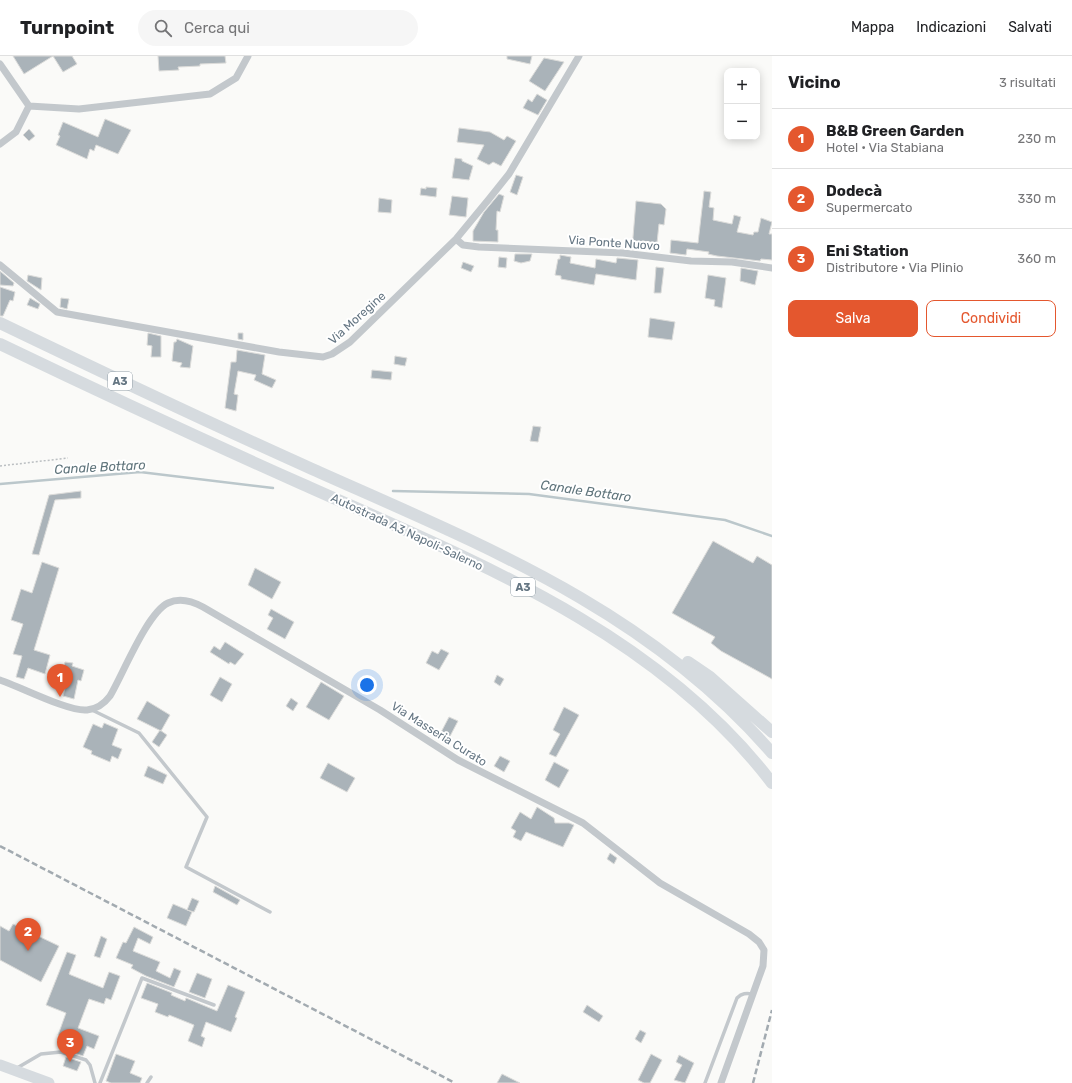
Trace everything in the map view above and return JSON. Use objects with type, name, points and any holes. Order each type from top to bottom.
[{"type":"highway","name":"Autostrada A3 Napoli-Salerno","points":[[0,323],[200,418],[494,551],[567,590],[635,631],[674,660],[725,702],[772,753]]},
{"type":"highway","name":"Autostrada A3 Napoli-Salerno","points":[[0,344],[110,397],[418,536],[559,606],[626,647],[673,681],[731,735],[772,783]]},
{"type":"highway","points":[[635,631],[677,654],[710,677],[772,732]]},
{"type":"main road","points":[[0,1065],[49,1083]]},
{"type":"street","points":[[28,106],[79,109],[210,94],[236,78],[248,56]]},
{"type":"street","name":"Via Moregine","points":[[0,265],[57,312],[279,352],[323,357],[332,354],[350,342],[456,239],[509,174],[579,56]]},
{"type":"street","points":[[0,64],[28,106]]},
{"type":"street","points":[[0,144],[16,132],[28,106]]},
{"type":"street","name":"Via Ponte Nuovo","points":[[456,239],[463,245],[479,247],[622,253],[691,261],[732,262],[772,268]]},
{"type":"street","name":"Via Masseria Curato","points":[[92,710],[104,703],[110,696],[156,612],[169,602],[177,600],[194,603],[380,710],[458,760],[583,823],[660,883],[713,911],[749,934],[759,942],[764,950],[764,957],[754,994],[721,1083]]},
{"type":"street","points":[[0,680],[77,710],[92,710]]},
{"type":"lane","points":[[92,710],[139,733],[207,817],[186,867],[270,912]]},
{"type":"lane","points":[[100,1083],[142,978],[214,1005]]},
{"type":"lane","points":[[705,1083],[737,998],[740,994],[754,994]]},
{"type":"lane","points":[[14,1069],[41,1054],[61,1052],[86,1060],[90,1065],[95,1083]]},
{"type":"lane","points":[[147,1083],[151,1077]]},
{"type":"path","points":[[0,466],[68,458]]},
{"type":"building","points":[[13,56],[53,56],[24,74]]},
{"type":"building","points":[[53,56],[72,56],[77,64],[63,72]]},
{"type":"building","points":[[158,56],[225,56],[226,63],[200,64],[200,66],[178,67],[179,70],[159,71]]},
{"type":"building","points":[[507,56],[532,56],[530,64],[507,59]]},
{"type":"building","points":[[544,58],[564,62],[545,91],[529,81]]},
{"type":"building","points":[[537,94],[547,100],[538,115],[523,108],[528,99],[532,102]]},
{"type":"building","points":[[105,119],[131,130],[118,154],[96,145],[94,151],[90,149],[87,159],[56,145],[60,136],[58,135],[63,122],[98,137]]},
{"type":"building","points":[[459,128],[490,132],[504,140],[507,136],[516,141],[501,166],[493,162],[489,165],[477,159],[484,145],[457,142]]},
{"type":"building","points":[[29,129],[35,136],[29,141],[23,135]]},
{"type":"building","points":[[455,158],[462,159],[462,161],[473,166],[469,180],[452,178]]},
{"type":"building","points":[[516,175],[523,177],[517,195],[510,192]]},
{"type":"building","points":[[426,187],[437,188],[436,197],[420,195],[421,188],[426,189]]},
{"type":"building","points":[[704,191],[711,192],[709,207],[714,208],[713,220],[732,224],[734,215],[741,217],[737,232],[753,235],[754,232],[758,232],[761,218],[772,222],[769,234],[772,234],[772,260],[761,259],[760,261],[717,256],[708,254],[709,252],[687,249],[686,255],[670,253],[671,240],[698,243]]},
{"type":"building","points":[[499,194],[504,196],[500,212],[497,211],[496,230],[498,230],[498,242],[473,241],[473,231],[484,212]]},
{"type":"building","points":[[452,196],[468,198],[466,217],[449,215]]},
{"type":"building","points":[[379,198],[392,200],[391,213],[378,212]]},
{"type":"building","points":[[636,201],[661,204],[666,209],[664,225],[659,224],[657,243],[642,241],[639,250],[632,249]]},
{"type":"building","points":[[515,254],[532,254],[530,261],[521,263],[514,261]]},
{"type":"building","points":[[560,255],[571,257],[570,263],[595,268],[596,259],[616,263],[617,258],[638,260],[636,280],[596,274],[594,285],[561,279],[561,276],[555,275]]},
{"type":"building","points":[[499,257],[507,258],[506,268],[498,267]]},
{"type":"building","points":[[463,262],[474,266],[471,272],[461,268]]},
{"type":"building","points":[[656,267],[664,268],[661,293],[654,293]]},
{"type":"building","points":[[741,268],[758,271],[755,285],[740,281]]},
{"type":"building","points":[[0,271],[14,283],[13,286],[0,285]]},
{"type":"building","points":[[28,275],[42,278],[41,290],[27,281]]},
{"type":"building","points":[[708,275],[726,278],[722,308],[714,306],[715,300],[705,298]]},
{"type":"building","points":[[0,287],[15,292],[13,301],[10,300],[3,316],[0,316]]},
{"type":"building","points":[[30,298],[40,304],[38,309],[27,305]]},
{"type":"building","points":[[61,298],[69,299],[67,309],[60,307]]},
{"type":"building","points":[[650,318],[675,322],[672,340],[648,337]]},
{"type":"building","points":[[148,333],[161,336],[161,357],[151,357],[152,346],[147,345]]},
{"type":"building","points":[[238,333],[243,333],[243,340],[238,339]]},
{"type":"building","points":[[177,339],[193,346],[190,368],[180,367],[182,363],[172,361],[174,342],[176,342]]},
{"type":"building","points":[[237,350],[265,355],[262,374],[276,380],[272,388],[254,380],[256,375],[238,371],[234,394],[238,395],[236,411],[225,408],[231,362],[236,362]]},
{"type":"building","points":[[395,356],[407,358],[405,366],[394,364]]},
{"type":"building","points":[[372,370],[392,372],[391,380],[371,378]]},
{"type":"building","points":[[533,426],[541,427],[538,442],[530,441]]},
{"type":"building","points":[[81,491],[81,498],[55,500],[39,555],[32,554],[49,495]]},
{"type":"building","points":[[713,541],[753,563],[757,556],[772,565],[772,679],[721,651],[711,643],[715,637],[672,613]]},
{"type":"building","points":[[42,562],[59,568],[34,650],[50,655],[45,674],[28,668],[24,679],[16,677],[22,656],[13,654],[23,624],[11,620],[21,589],[32,593]]},
{"type":"building","points":[[255,568],[281,582],[272,599],[248,585]]},
{"type":"building","points":[[271,609],[294,622],[285,639],[267,629],[273,618],[268,615]]},
{"type":"building","points":[[225,642],[244,654],[235,665],[230,662],[229,664],[210,652],[214,646],[220,650]]},
{"type":"building","points":[[441,649],[449,653],[439,670],[426,663],[432,651],[438,654]]},
{"type":"building","points":[[65,662],[73,663],[72,666],[84,670],[81,681],[78,680],[74,699],[63,696],[67,681],[61,679]]},
{"type":"building","points":[[497,675],[504,679],[500,686],[494,682]]},
{"type":"building","points":[[220,677],[232,684],[222,702],[210,695]]},
{"type":"building","points":[[321,682],[344,696],[329,720],[306,707]]},
{"type":"building","points":[[291,698],[298,703],[293,711],[286,706]]},
{"type":"building","points":[[147,701],[170,715],[161,731],[137,719]]},
{"type":"building","points":[[564,707],[579,715],[556,757],[549,754],[560,734],[553,730]]},
{"type":"building","points":[[449,717],[458,721],[447,742],[438,738]]},
{"type":"building","points":[[104,723],[118,729],[112,745],[122,749],[118,759],[112,756],[110,762],[91,754],[92,751],[83,747],[93,724],[102,728]]},
{"type":"building","points":[[160,730],[167,735],[159,747],[152,742]]},
{"type":"building","points":[[500,756],[510,761],[504,772],[494,766]]},
{"type":"building","points":[[554,762],[569,770],[559,788],[545,780]]},
{"type":"building","points":[[328,763],[355,778],[347,792],[320,778]]},
{"type":"building","points":[[148,766],[167,775],[163,784],[144,776]]},
{"type":"building","points":[[537,807],[554,818],[555,823],[569,823],[574,825],[563,847],[526,832],[521,841],[513,837],[516,831],[511,828],[520,812],[531,819]]},
{"type":"building","points":[[610,853],[617,858],[614,864],[607,859]]},
{"type":"building","points":[[215,886],[240,900],[237,905],[213,892]]},
{"type":"building","points":[[192,898],[199,901],[194,912],[187,910]]},
{"type":"building","points":[[173,904],[192,912],[186,926],[167,918]]},
{"type":"building","points":[[13,924],[59,946],[41,982],[0,960],[0,926],[9,931]]},
{"type":"building","points":[[134,927],[153,937],[150,944],[138,938],[133,951],[160,962],[156,971],[170,978],[174,968],[181,971],[174,987],[146,976],[131,968],[133,965],[116,958],[123,942],[126,943]]},
{"type":"building","points":[[101,936],[107,939],[100,958],[94,956]]},
{"type":"building","points":[[67,952],[76,955],[69,974],[71,975],[103,988],[109,972],[120,976],[111,1000],[106,998],[104,1004],[89,999],[78,1028],[99,1036],[94,1049],[87,1046],[83,1056],[68,1051],[72,1040],[58,1035],[66,1013],[46,1005]]},
{"type":"building","points":[[197,973],[212,979],[205,998],[189,992]]},
{"type":"building","points":[[147,983],[172,993],[171,995],[185,1001],[186,998],[217,1011],[228,985],[245,992],[231,1032],[206,1022],[201,1036],[205,1038],[202,1047],[188,1041],[194,1025],[169,1015],[168,1017],[155,1012],[158,1004],[141,998]]},
{"type":"building","points":[[587,1005],[603,1016],[599,1022],[583,1012]]},
{"type":"building","points":[[640,1030],[646,1033],[641,1043],[635,1039]]},
{"type":"building","points":[[116,1054],[135,1061],[130,1073],[142,1078],[140,1083],[111,1083],[106,1081]]},
{"type":"building","points":[[651,1054],[662,1060],[650,1083],[644,1083],[638,1080]]},
{"type":"building","points":[[679,1055],[694,1063],[685,1083],[674,1080],[682,1065],[676,1062]]},
{"type":"building","points":[[66,1057],[81,1062],[77,1071],[63,1066]]},
{"type":"building","points":[[502,1074],[520,1083],[497,1083]]},
{"type":"waterway","name":"Canale Bottaro","points":[[0,484],[140,472],[273,488]]},
{"type":"waterway","name":"Canale Bottaro","points":[[393,491],[529,494],[725,520],[772,536]]},
{"type":"railway","points":[[0,846],[455,1083]]},
{"type":"railway","points":[[753,1083],[772,1010]]},
{"type":"place","name":"B&B Green Garden","points":[[60,697]]},
{"type":"place","name":"Dodecà","points":[[28,951]]},
{"type":"place","name":"Eni Station","points":[[70,1062]]}]
